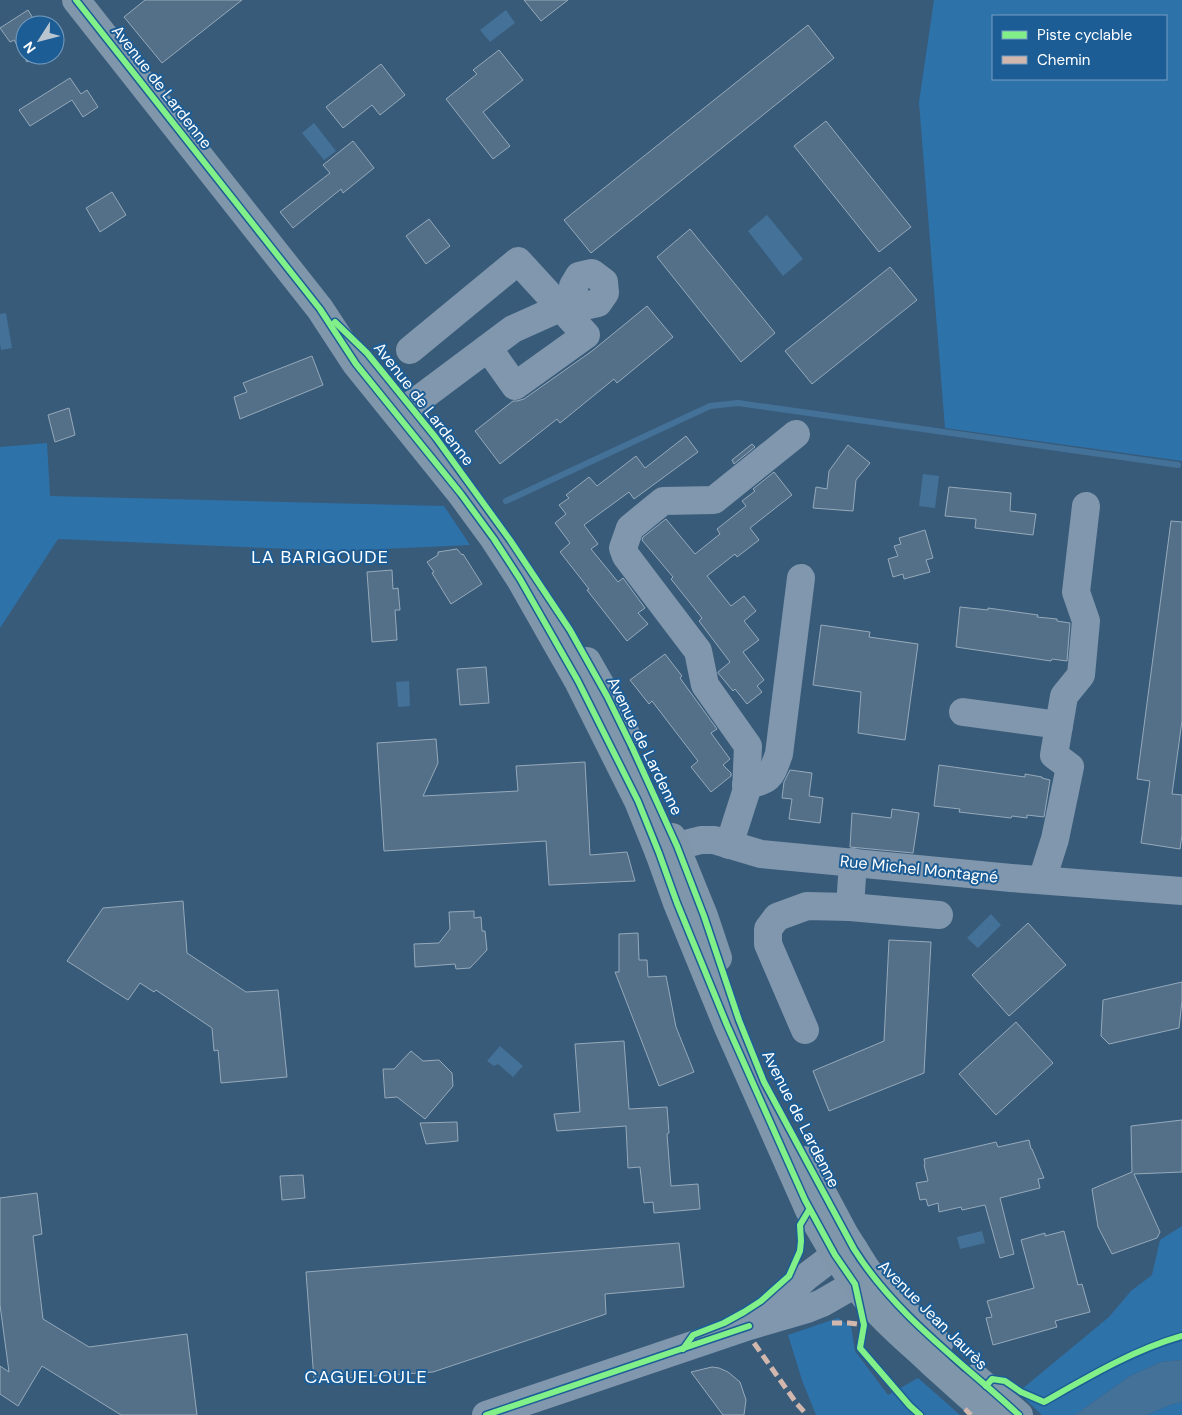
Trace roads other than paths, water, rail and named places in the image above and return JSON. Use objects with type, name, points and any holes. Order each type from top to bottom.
[{"type":"main road","name":"Avenue de Lardenne","points":[[76,0],[320,309],[367,353],[404,411],[423,448],[467,502],[520,579],[578,681],[638,801],[668,850],[677,903],[727,1025],[807,1205],[853,1264]]},
{"type":"main road","name":"Avenue Jean Jaurès","points":[[853,1264],[880,1314],[914,1347],[991,1415]]},
{"type":"main road","name":"Avenue Jean Jaurès","points":[[853,1264],[1019,1415]]},
{"type":"street","points":[[410,350],[518,261],[568,304],[586,335],[516,386],[488,348]]},
{"type":"street","points":[[404,411],[513,329],[568,304]]},
{"type":"street","points":[[729,845],[746,792],[748,746],[705,685],[698,651],[626,556],[623,548],[630,528],[663,501],[714,500],[796,434]]},
{"type":"street","points":[[1042,880],[1055,839],[1070,767],[1054,756],[1064,696],[1080,675],[1086,620],[1076,592],[1086,506]]},
{"type":"street","points":[[746,785],[758,783],[772,775],[780,754],[801,578]]},
{"type":"street","points":[[963,712],[1059,725]]},
{"type":"street","name":"Rue Michel Montagné","points":[[668,850],[701,840],[714,840],[761,854],[1182,891]]},
{"type":"street","points":[[850,907],[853,862]]},
{"type":"street","points":[[804,1030],[768,944],[768,929],[777,917],[807,906],[850,907],[939,915]]},
{"type":"street","points":[[486,1415],[822,1303],[853,1264]]},
{"type":"waterway","points":[[506,501],[710,406],[738,403],[1178,465]]},
{"type":"district","name":"LA BARIGOUDE","points":[[320,557]]},
{"type":"district","name":"CAGUELOULE","points":[[366,1377]]}]
